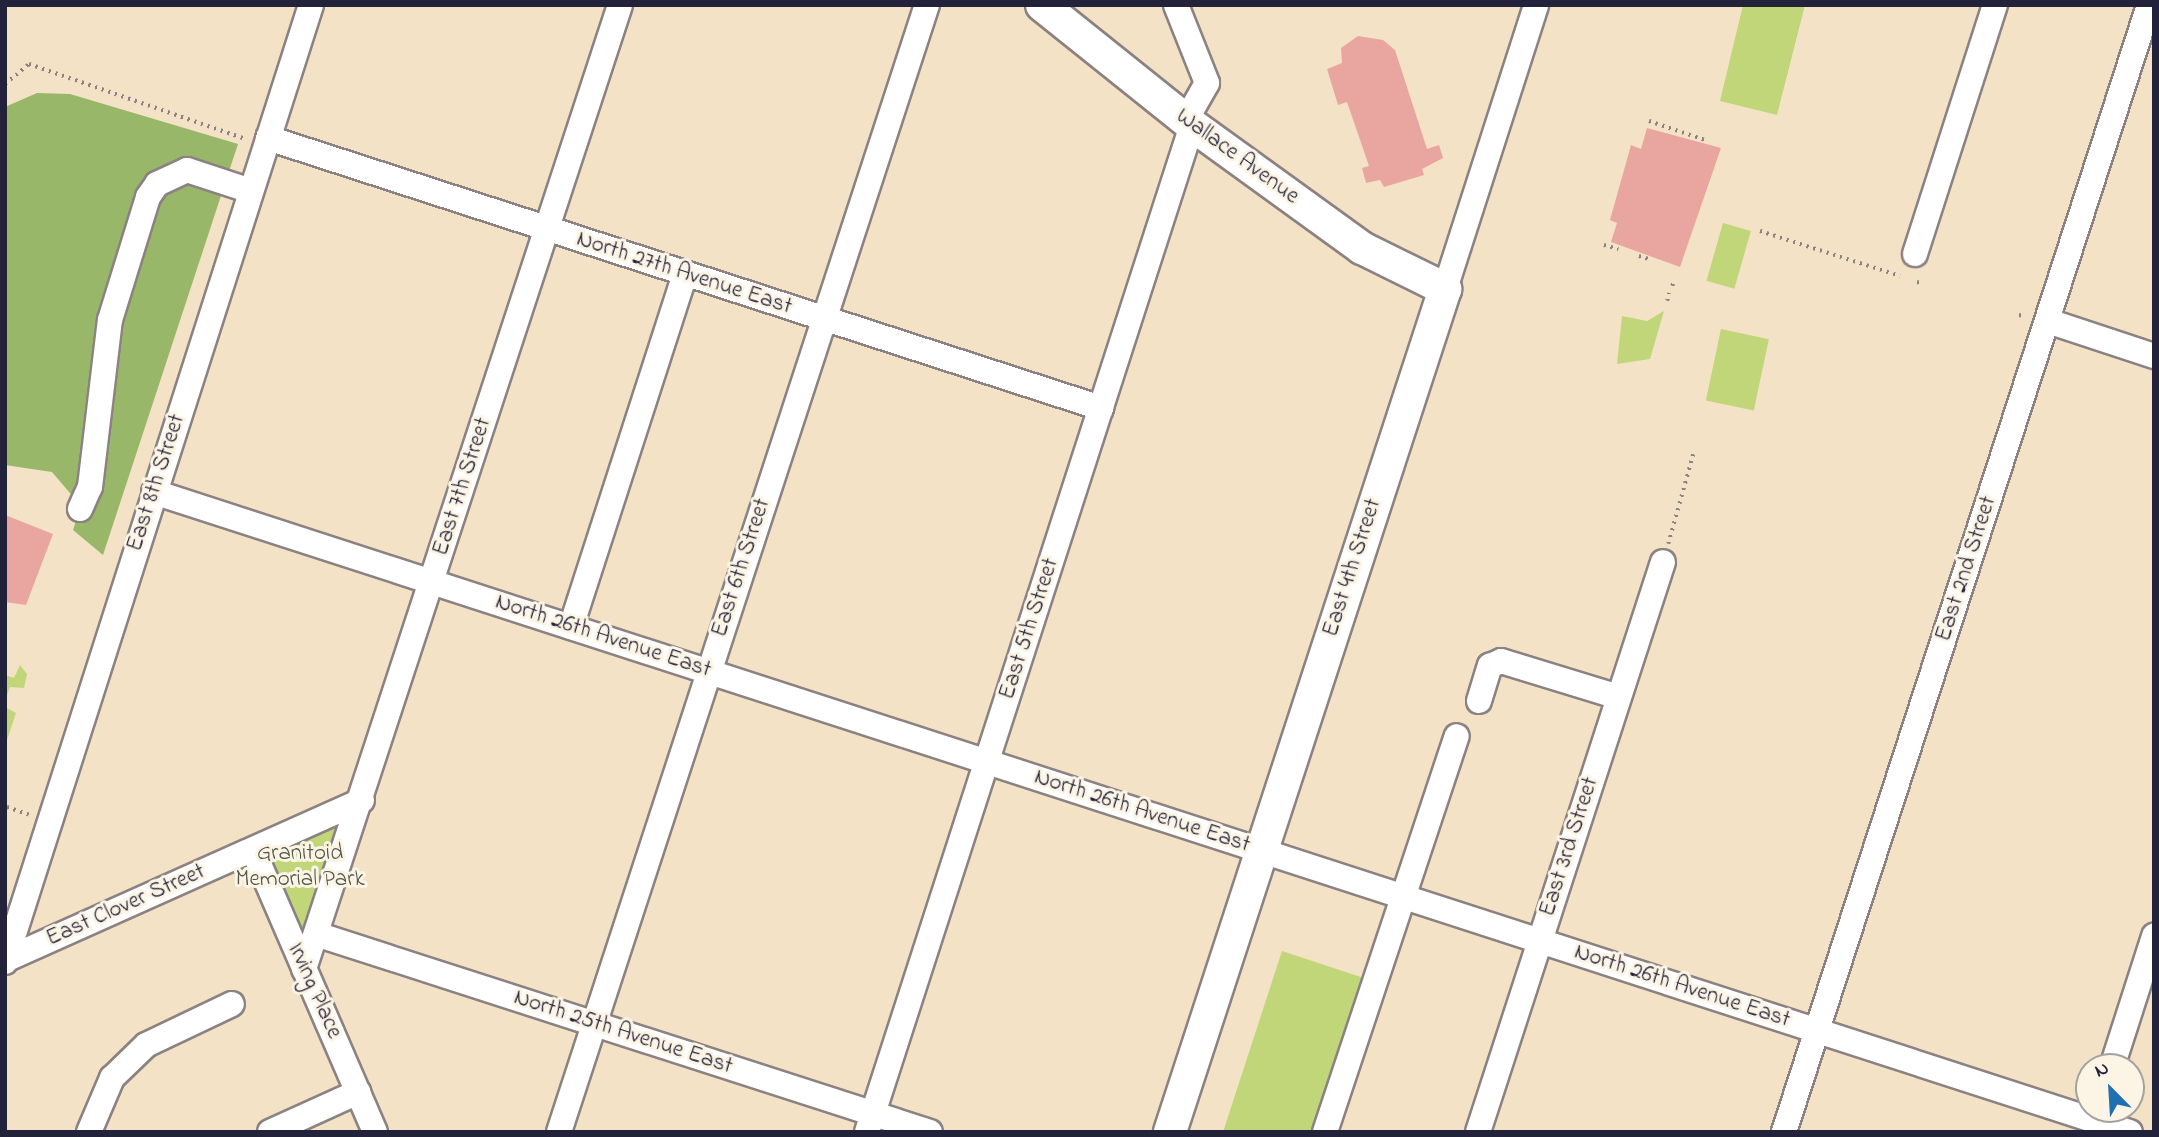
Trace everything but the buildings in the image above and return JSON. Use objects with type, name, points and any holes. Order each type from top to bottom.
[{"type":"main road","name":"Wallace Avenue","points":[[1042,5],[1189,123],[1362,248],[1445,289]]},
{"type":"main road","name":"East 4th Street","points":[[1170,1132],[1445,289]]},
{"type":"street","name":"East 8th Street","points":[[5,960],[311,5]]},
{"type":"street","name":"East 7th Street","points":[[304,969],[362,800],[620,5]]},
{"type":"street","name":"East 6th Street","points":[[559,1132],[927,5]]},
{"type":"street","name":"East 5th Street","points":[[870,1122],[1101,408],[1189,123],[1207,83],[1176,5]]},
{"type":"street","name":"East 4th Street","points":[[1445,289],[1536,5]]},
{"type":"street","points":[[1915,254],[1995,5]]},
{"type":"street","name":"East 2nd Street","points":[[1784,1132],[2030,317],[2149,5]]},
{"type":"street","name":"North 27th Avenue East","points":[[267,142],[1101,408]]},
{"type":"street","points":[[80,509],[90,487],[110,320],[148,197],[157,184],[187,170],[251,191]]},
{"type":"street","points":[[571,627],[685,274]]},
{"type":"street","points":[[2030,317],[2154,356]]},
{"type":"street","name":"North 26th Avenue East","points":[[154,492],[2075,1114]]},
{"type":"street","name":"East 3rd Street","points":[[1478,1132],[1663,562]]},
{"type":"street","points":[[1479,701],[1490,666],[1501,661],[1619,697]]},
{"type":"street","points":[[1325,1132],[1457,736]]},
{"type":"street","name":"East Clover Street","points":[[5,960],[362,800]]},
{"type":"street","name":"Irving Place","points":[[253,850],[376,1132]]},
{"type":"street","name":"North 25th Avenue East","points":[[316,933],[594,1024],[870,1122],[930,1132]]},
{"type":"street","points":[[2116,1053],[2154,936]]},
{"type":"street","points":[[89,1132],[112,1078],[146,1045],[232,1004]]},
{"type":"street","points":[[271,1132],[358,1092]]},
{"type":"street","name":"North 26th Avenue East","points":[[2104,1123],[2130,1132]]},
{"type":"path","points":[[5,84],[29,64],[267,142]]},
{"type":"path","points":[[1649,121],[1708,141]]},
{"type":"path","points":[[1760,231],[1900,276]]},
{"type":"path","points":[[1604,245],[1618,249]]},
{"type":"path","points":[[1639,256],[1648,259]]},
{"type":"path","points":[[1672,286],[1674,280]]},
{"type":"path","points":[[1667,301],[1670,293]]},
{"type":"path","points":[[1663,562],[1695,451]]},
{"type":"path","points":[[7,807],[30,815]]},
{"type":"green space","points":[[1743,5],[1805,5],[1777,115],[1720,101]]},
{"type":"green space","points":[[37,93],[70,94],[238,144],[103,555],[73,530],[81,506],[52,472],[5,465],[5,107]]},
{"type":"green space","points":[[1723,223],[1751,231],[1734,289],[1706,281]]},
{"type":"green space","points":[[1664,311],[1650,359],[1617,364],[1622,316],[1647,321]]},
{"type":"green space","points":[[1721,329],[1769,339],[1754,411],[1706,400]]},
{"type":"green space","points":[[20,665],[27,674],[24,688],[10,687],[5,701],[5,675],[14,678]]},
{"type":"green space","points":[[5,707],[16,713],[5,746]]},
{"type":"green space","name":"Granitoid Memorial Park","points":[[362,800],[304,969],[253,850]]},
{"type":"green space","points":[[1282,951],[1370,980],[1319,1132],[1223,1132]]}]
